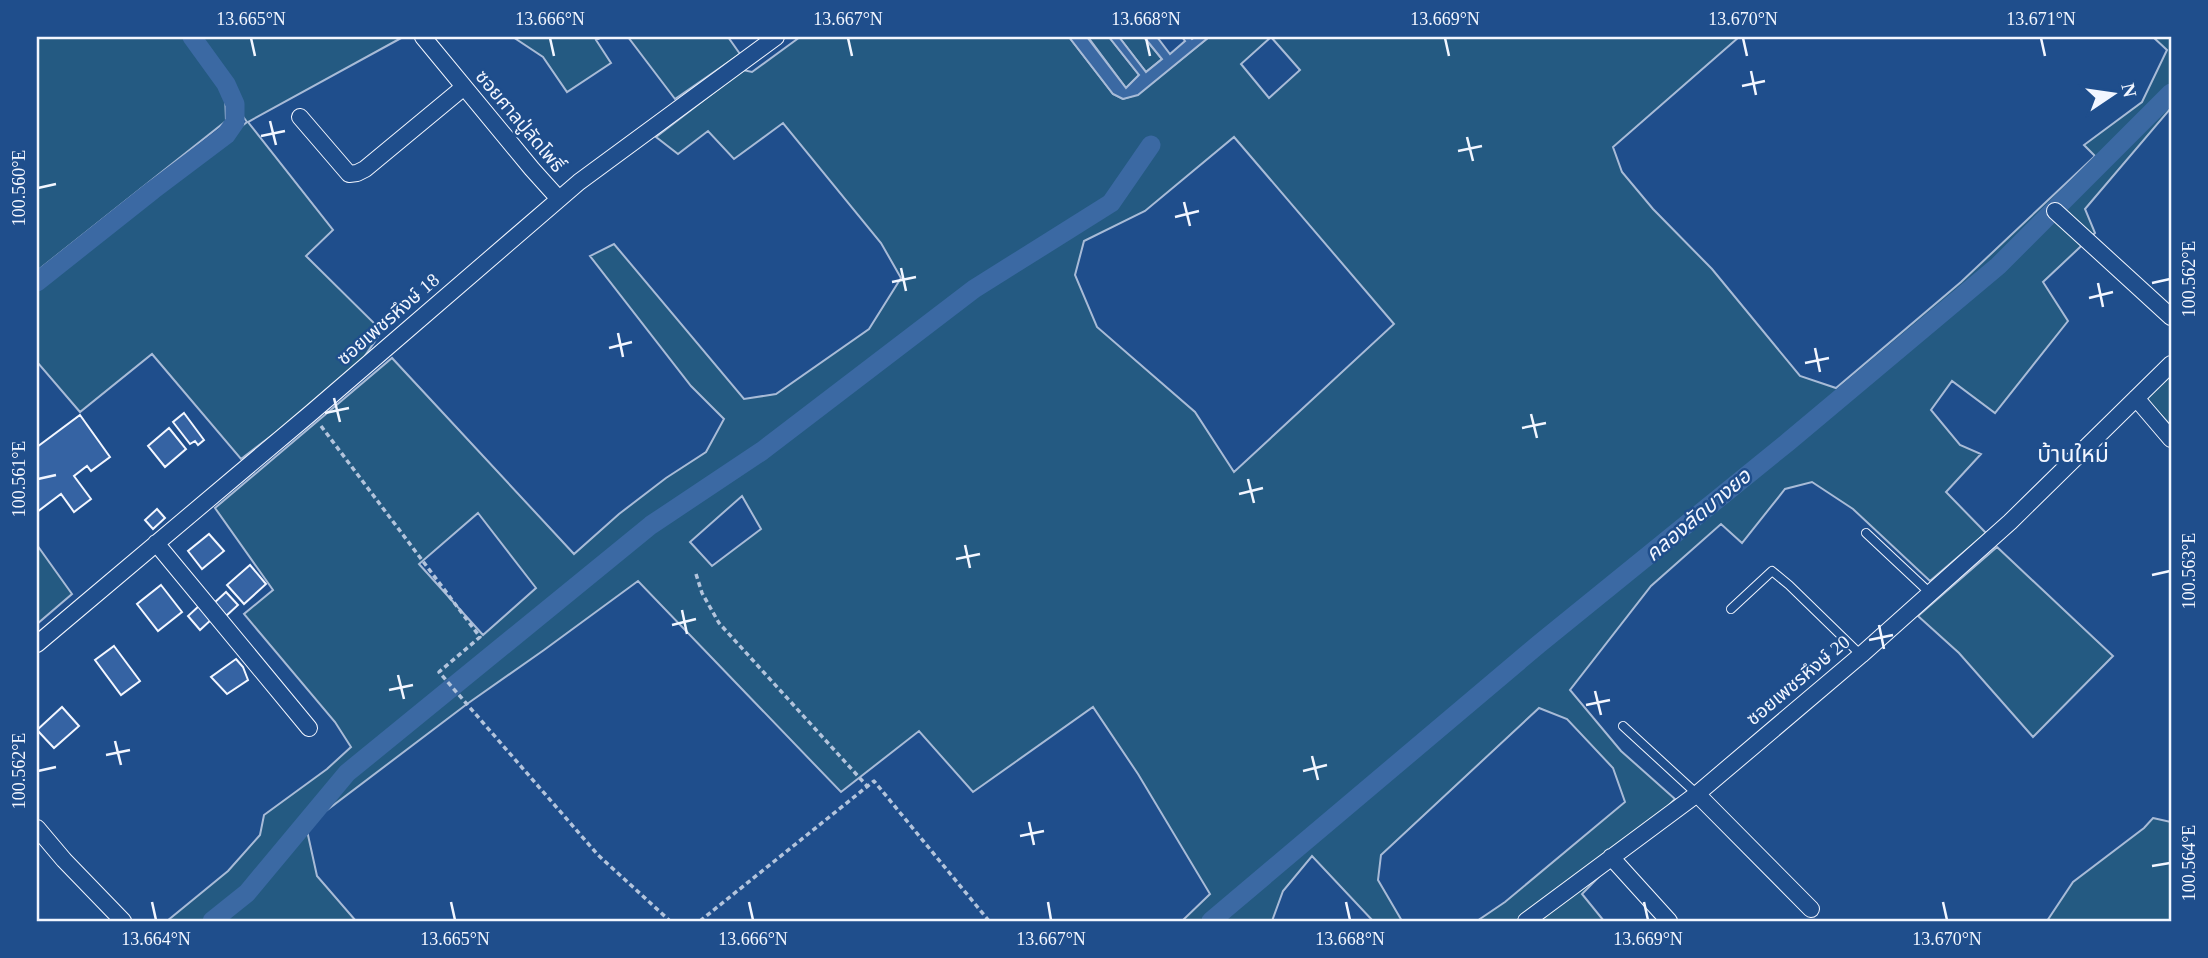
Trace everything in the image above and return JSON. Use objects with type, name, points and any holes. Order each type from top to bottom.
[{"type":"street","name":"ซอยศาลปู่ลัดโพธิ์","points":[[424,37],[559,199]]},
{"type":"street","name":"ซอยเพชรหึงษ์ 18","points":[[37,644],[312,413],[579,182],[776,37]]},
{"type":"street","points":[[300,117],[349,174],[357,173],[464,87]]},
{"type":"street","points":[[2055,211],[2171,317]]},
{"type":"street","name":"ซอยเพชรหึงษ์ 20","points":[[1526,921],[1697,794],[1861,655],[2010,522],[2171,364]]},
{"type":"street","points":[[2136,398],[2171,439]]},
{"type":"street","points":[[156,543],[309,728]]},
{"type":"street","points":[[1697,794],[1811,909]]},
{"type":"street","points":[[37,828],[123,921]]},
{"type":"street","points":[[1611,857],[1670,921]]},
{"type":"lane","points":[[1866,533],[1930,593]]},
{"type":"lane","points":[[1731,609],[1772,572],[1861,655]]},
{"type":"lane","points":[[1623,726],[1697,794]]},
{"type":"path","points":[[312,413],[480,637],[439,672],[598,855],[670,921]]},
{"type":"path","points":[[696,575],[702,593],[719,623],[867,786]]},
{"type":"path","points":[[700,921],[874,781],[989,921]]},
{"type":"shaded area","points":[[37,37],[403,37],[248,122],[333,230],[306,256],[382,331],[362,360],[308,408],[241,459],[152,354],[80,412],[37,362],[37,286],[247,122],[225,92],[226,121],[37,271]]},
{"type":"shaded area","points":[[513,37],[602,37],[596,40],[611,63],[567,92],[543,57]]},
{"type":"shaded area","points":[[628,37],[728,37],[740,54],[675,99]]},
{"type":"shaded area","points":[[800,37],[1069,37],[1113,94],[1123,99],[1138,94],[1209,37],[1271,37],[1739,37],[1613,147],[1622,172],[1653,209],[1712,269],[1800,376],[1836,388],[1961,282],[2095,156],[2084,145],[2142,102],[2167,50],[2153,37],[2171,37],[2171,108],[2085,209],[2095,233],[2043,282],[2068,321],[1995,413],[1952,381],[1931,410],[1960,445],[1981,454],[1946,492],[1986,533],[1930,581],[1853,509],[1812,482],[1785,489],[1742,543],[1721,524],[1651,586],[1570,690],[1621,751],[1675,799],[1582,894],[1604,921],[1477,921],[1505,902],[1625,802],[1613,768],[1567,719],[1539,708],[1381,855],[1378,880],[1402,921],[1373,921],[1312,856],[1283,891],[1272,921],[1182,921],[1210,894],[1138,774],[1093,707],[973,792],[919,731],[841,792],[638,581],[467,704],[306,826],[317,876],[356,921],[167,921],[228,871],[260,835],[264,815],[327,769],[351,747],[335,722],[244,614],[273,590],[215,508],[392,358],[574,554],[619,514],[706,452],[724,419],[691,386],[590,256],[614,244],[744,399],[776,394],[869,329],[901,278],[881,243],[783,123],[734,159],[708,131],[678,154],[656,137],[743,70],[752,72]],"holes":[[[1271,37],[1300,70],[1269,98],[1241,64]],[[1234,137],[1394,324],[1234,472],[1195,412],[1097,327],[1075,275],[1084,241],[1145,211]],[[742,496],[761,529],[712,566],[690,542]],[[478,513],[536,588],[483,635],[419,564]]]},
{"type":"shaded area","points":[[1069,37],[1087,37],[1126,88],[1139,75],[1109,37],[1119,37],[1146,72],[1162,59],[1144,37],[1157,37],[1170,54],[1185,41],[1182,37],[1209,37],[1138,95],[1123,99],[1113,94]]},
{"type":"shaded area","points":[[1088,37],[1109,37],[1139,75],[1126,88]]},
{"type":"shaded area","points":[[1119,37],[1144,37],[1162,59],[1146,72]]},
{"type":"shaded area","points":[[2171,373],[2171,424],[2170,425],[2146,399]]},
{"type":"shaded area","points":[[37,545],[72,594],[37,624]]},
{"type":"shaded area","points":[[1997,547],[2113,656],[2033,737],[1959,653],[1918,616]]},
{"type":"shaded area","points":[[2153,818],[2171,822],[2171,921],[2047,921],[2073,882],[2144,828]]},
{"type":"building","points":[[184,413],[204,440],[198,445],[195,441],[190,444],[173,422]]},
{"type":"building","points":[[80,415],[110,457],[91,471],[87,466],[74,476],[91,499],[74,512],[61,494],[37,512],[37,447]]},
{"type":"building","points":[[169,428],[186,449],[165,467],[148,446]]},
{"type":"building","points":[[157,509],[165,518],[153,529],[145,520]]},
{"type":"building","points":[[209,534],[224,551],[202,569],[188,551]]},
{"type":"building","points":[[250,565],[266,584],[244,604],[227,585]]},
{"type":"building","points":[[161,585],[182,612],[158,631],[137,604]]},
{"type":"building","points":[[226,592],[238,605],[226,616],[214,603]]},
{"type":"building","points":[[200,605],[212,619],[200,630],[188,616]]},
{"type":"building","points":[[114,646],[140,681],[121,695],[95,660]]},
{"type":"building","points":[[236,659],[243,667],[248,680],[227,694],[211,677]]},
{"type":"building","points":[[62,707],[79,726],[54,748],[37,730]]},
{"type":"waterway","points":[[37,282],[226,135],[235,122],[235,104],[226,84],[192,37]]},
{"type":"waterway","name":"คลองลัดบางยอ","points":[[1211,921],[1539,644],[1788,442],[1998,266],[2171,93]]},
{"type":"waterway","points":[[212,921],[247,893],[347,773],[651,525],[762,451],[974,289],[1111,203],[1151,145]]},
{"type":"district","name":"บ้านใหม่","points":[[2073,454]]}]
